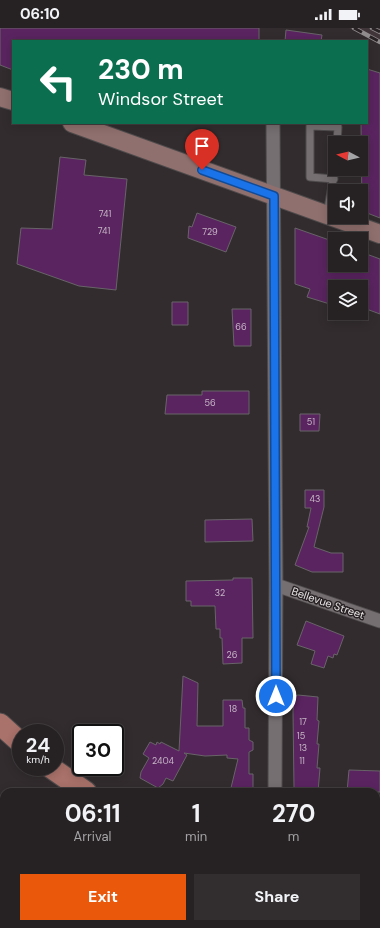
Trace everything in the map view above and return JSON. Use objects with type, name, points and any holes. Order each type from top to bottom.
[{"type":"main road","points":[[0,97],[12,101]]},
{"type":"main road","points":[[75,124],[380,234]]},
{"type":"main road","points":[[0,724],[12,735]]},
{"type":"main road","points":[[63,776],[80,788]]},
{"type":"street","points":[[273,124],[276,585],[275,788]]},
{"type":"street","name":"Bellevue Street","points":[[276,585],[380,621]]},
{"type":"lane","points":[[334,179],[310,177],[310,126],[338,127],[337,136]]},
{"type":"lane","points":[[327,214],[334,176]]},
{"type":"shaded area","points":[[349,28],[380,28],[380,44]]},
{"type":"building","points":[[0,28],[259,28],[259,40],[12,40],[12,70],[0,65]]},
{"type":"building","points":[[286,30],[322,35],[321,40],[285,40]]},
{"type":"building","points":[[368,69],[380,73],[380,218],[368,213],[368,184],[362,184],[362,176],[368,176],[368,136],[361,136],[361,124],[368,124]]},
{"type":"building","points":[[60,157],[86,160],[84,175],[127,179],[116,290],[79,286],[17,264],[21,228],[52,229]]},
{"type":"building","points":[[197,213],[236,227],[226,252],[188,238],[189,226],[192,227]]},
{"type":"building","points":[[295,228],[328,240],[328,272],[368,272],[368,255],[380,259],[380,314],[368,310],[368,280],[328,280],[328,303],[307,297],[310,289],[295,284]]},
{"type":"building","points":[[172,302],[188,302],[188,325],[172,325]]},
{"type":"building","points":[[232,309],[251,309],[251,346],[234,346]]},
{"type":"building","points":[[202,391],[249,391],[249,414],[165,414],[167,395],[202,395]]},
{"type":"building","points":[[300,414],[320,414],[319,431],[300,431]]},
{"type":"building","points":[[305,490],[324,490],[324,507],[314,547],[331,553],[343,553],[343,572],[312,572],[295,565],[309,527],[307,527],[311,508],[305,508]]},
{"type":"building","points":[[252,519],[253,541],[205,542],[205,520]]},
{"type":"building","points":[[233,578],[252,578],[253,638],[242,638],[242,663],[223,664],[222,638],[220,638],[220,629],[216,629],[215,606],[191,606],[191,601],[186,601],[186,581],[233,580]]},
{"type":"building","points":[[306,621],[344,636],[337,655],[334,654],[333,658],[328,656],[324,668],[311,664],[315,651],[297,645]]},
{"type":"building","points":[[183,676],[198,683],[197,726],[223,726],[223,700],[242,700],[243,708],[245,708],[245,728],[249,728],[249,740],[253,742],[253,750],[249,752],[249,774],[253,774],[253,788],[231,788],[238,759],[227,758],[227,755],[205,756],[184,753],[187,755],[173,781],[166,778],[163,784],[158,788],[140,778],[141,772],[149,758],[143,754],[150,742],[156,745],[157,742],[160,744],[161,742],[179,751]]},
{"type":"building","points":[[294,696],[318,697],[317,720],[319,721],[317,744],[319,744],[317,768],[320,768],[318,788],[294,788]]},
{"type":"building","points":[[349,770],[380,771],[380,788],[347,788]]},
{"type":"railway","points":[[354,28],[380,42]]},
{"type":"railway","points":[[372,28],[380,32]]},
{"type":"route","points":[[202,170],[274,196],[276,696]]}]
